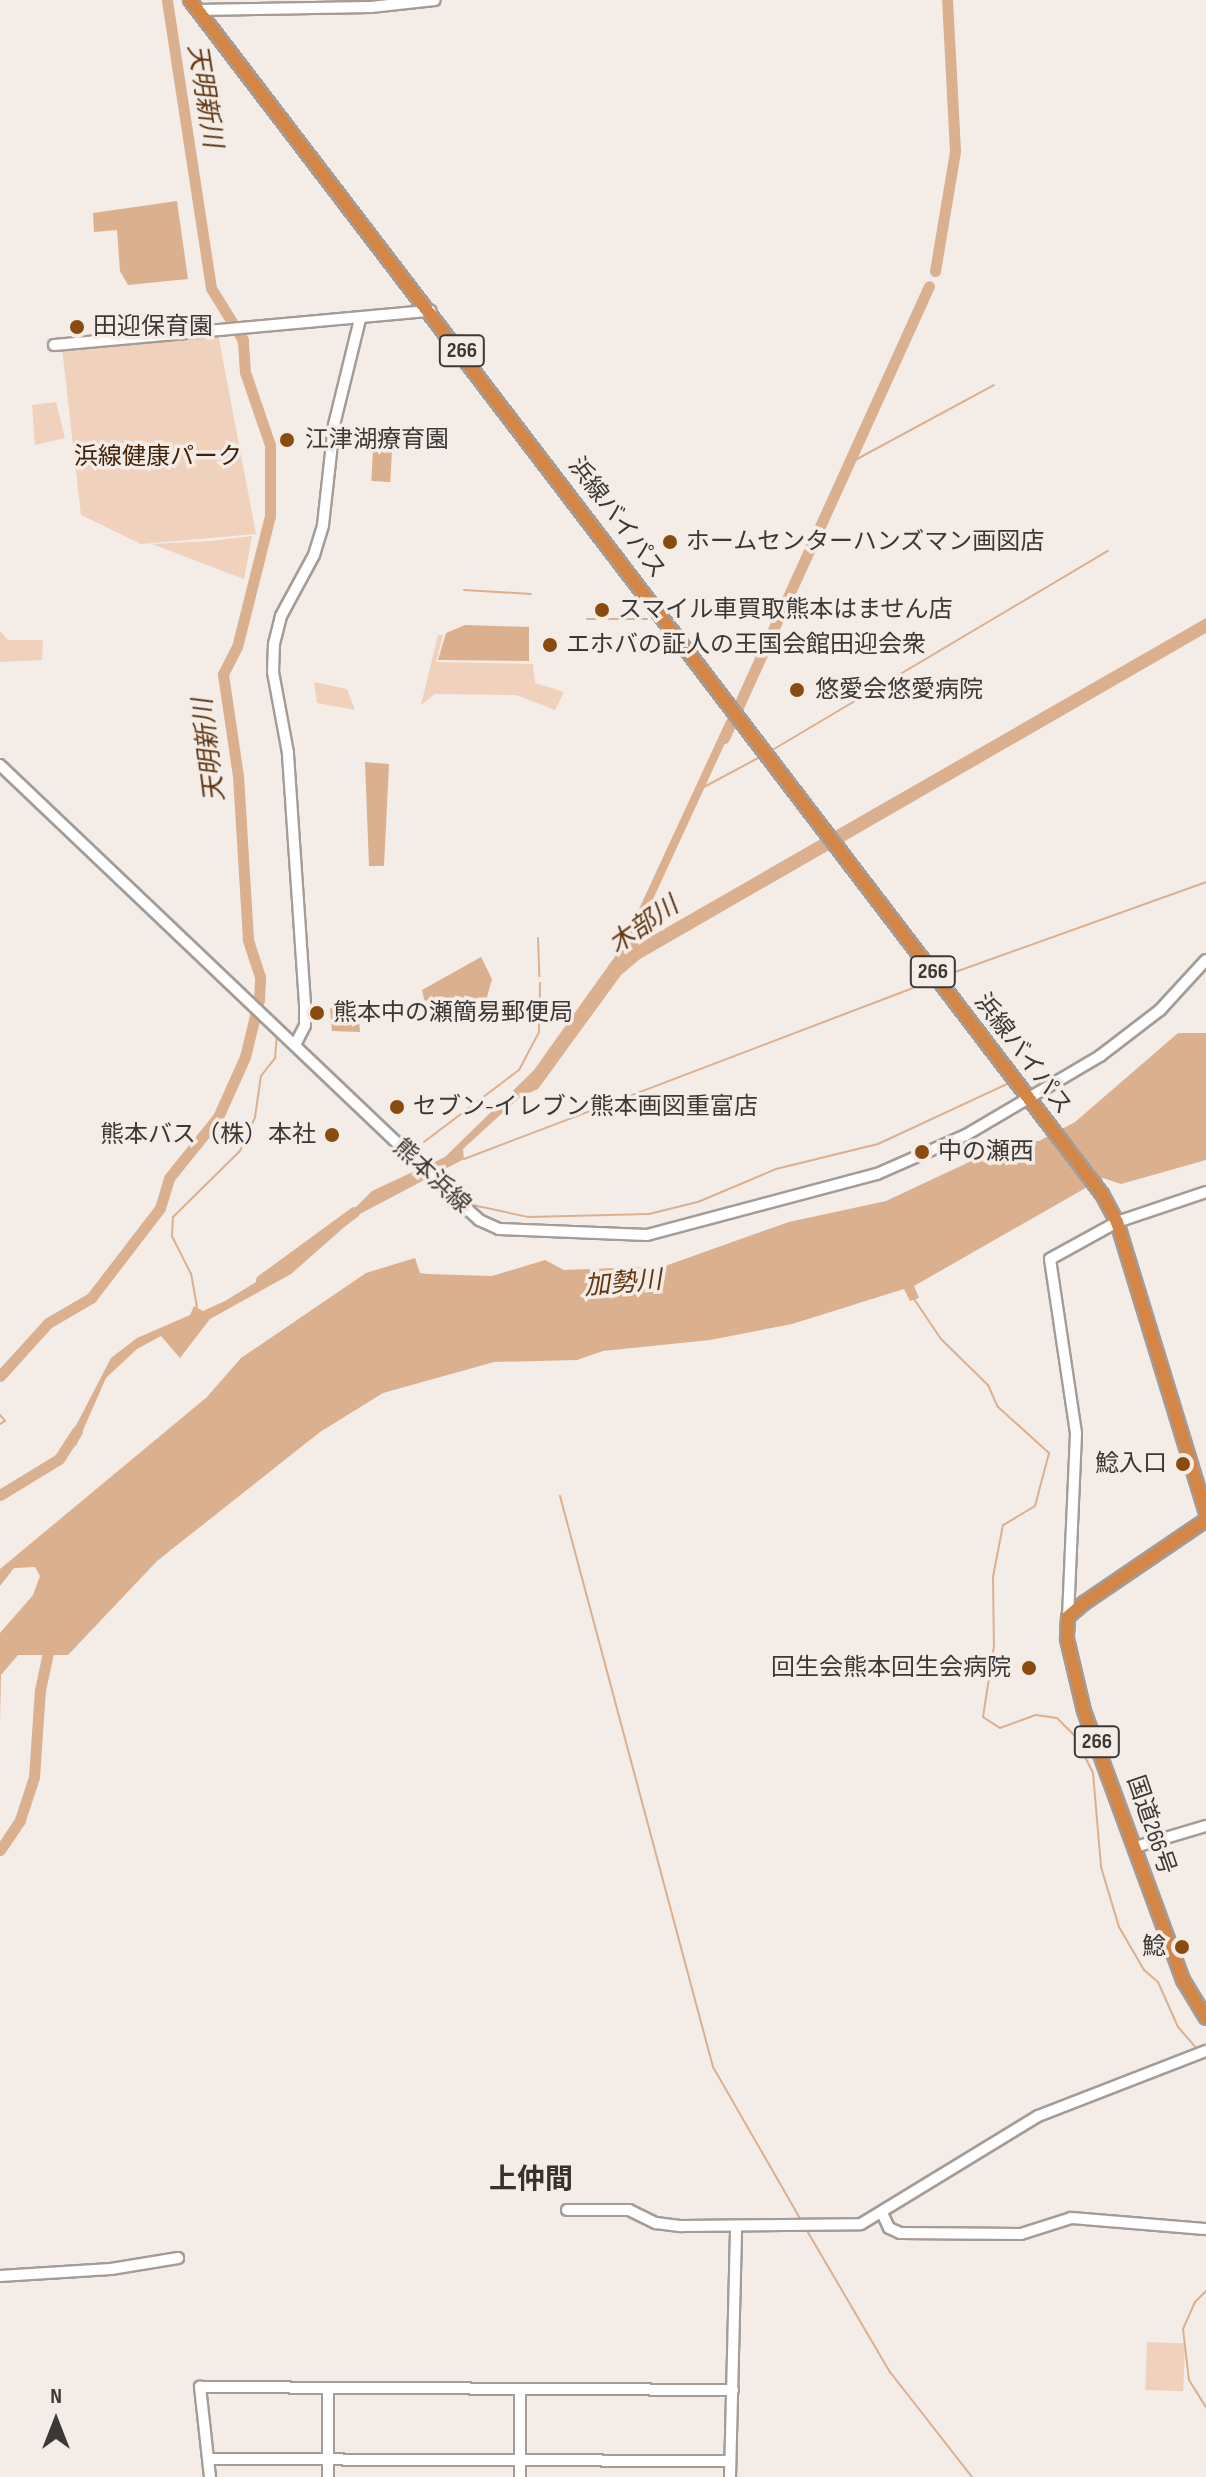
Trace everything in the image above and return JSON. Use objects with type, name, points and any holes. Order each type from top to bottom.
[{"type":"highway","name":"浜線バイパス","points":[[194,5],[1031,1100],[1120,1228],[1206,1490]]},
{"type":"highway","name":"浜線バイパス","points":[[1156,1340],[1206,1517]]},
{"type":"highway","name":"266","points":[[1068,1617],[1206,1517]]},
{"type":"highway","name":"国道266号","points":[[1068,1617],[1070,1666],[1183,1980],[1206,2018]]},
{"type":"street","points":[[194,5],[371,7],[435,0]]},
{"type":"street","points":[[54,345],[430,311]]},
{"type":"street","points":[[296,1043],[305,1025],[305,1004],[274,644],[281,616],[314,555],[323,525],[334,425],[360,319]]},
{"type":"street","name":"熊本浜線","points":[[0,765],[296,1043],[412,1158],[479,1220],[499,1229],[647,1235],[877,1174],[966,1135],[1063,1081],[1145,1023],[1206,960]]},
{"type":"street","points":[[1068,1617],[1076,1433],[1049,1264],[1057,1253],[1206,1192]]},
{"type":"street","points":[[1135,1847],[1206,1826]]},
{"type":"street","points":[[567,2210],[629,2210],[656,2223],[838,2227],[883,2215],[1021,2125],[1206,2051]]},
{"type":"street","points":[[883,2215],[889,2228],[900,2233],[1021,2234],[1071,2218],[1206,2229]]},
{"type":"street","points":[[730,2477],[736,2227]]},
{"type":"street","points":[[0,2276],[111,2269],[178,2258]]},
{"type":"street","points":[[210,2477],[200,2387],[733,2390]]},
{"type":"street","points":[[328,2388],[328,2477]]},
{"type":"street","points":[[520,2389],[520,2477]]},
{"type":"street","points":[[210,2459],[730,2461]]},
{"type":"green space","name":"浜線健康パーク","points":[[218,334],[256,534],[141,544],[81,515],[62,348]]},
{"type":"green space","points":[[56,402],[65,438],[35,445],[32,405]]},
{"type":"green space","points":[[252,536],[244,579],[152,544],[210,541]]},
{"type":"green space","points":[[0,631],[8,640],[43,640],[42,660],[0,662]]},
{"type":"green space","points":[[438,635],[443,635],[436,662],[533,664],[535,683],[564,692],[555,710],[516,695],[435,694],[421,705]]},
{"type":"green space","points":[[314,682],[347,689],[355,710],[317,703]]},
{"type":"green space","points":[[1147,2342],[1185,2343],[1183,2391],[1145,2390]]},
{"type":"water","points":[[177,201],[188,279],[128,285],[120,271],[117,230],[94,232],[93,213]]},
{"type":"water","points":[[374,430],[393,431],[390,482],[371,481]]},
{"type":"water","points":[[1206,618],[1206,633],[640,959],[621,975],[538,1089],[520,1097],[463,1149],[464,1159],[358,1215],[291,1274],[210,1319],[180,1358],[161,1336],[137,1349],[106,1378],[76,1446],[69,1439],[111,1358],[137,1338],[190,1315],[194,1306],[203,1311],[225,1301],[320,1243],[372,1191],[445,1157],[534,1070],[621,948],[726,721],[732,728],[637,934],[645,940]]},
{"type":"water","points":[[465,625],[529,627],[529,661],[438,660],[446,633]]},
{"type":"water","points":[[365,762],[389,764],[384,866],[369,866]]},
{"type":"water","points":[[481,957],[492,979],[482,1015],[433,1009],[424,999],[422,990]]},
{"type":"water","points":[[358,1007],[360,1032],[332,1031],[330,1008]]},
{"type":"water","points":[[1178,1033],[1206,1033],[1206,1160],[1121,1184],[1103,1178],[914,1286],[919,1298],[910,1301],[904,1289],[792,1324],[710,1340],[603,1351],[577,1360],[494,1362],[383,1393],[320,1432],[157,1561],[68,1655],[18,1655],[1,1675],[0,1722],[0,1633],[33,1595],[40,1576],[35,1567],[14,1568],[0,1586],[0,1569],[207,1397],[241,1358],[366,1273],[415,1258],[420,1273],[427,1274],[492,1276],[545,1260],[564,1270],[665,1266],[789,1222],[886,1201],[1014,1141],[1039,1141],[1075,1122]]},
{"type":"waterway","name":"天明新川","points":[[0,1376],[48,1323],[91,1298],[160,1208],[169,1178],[218,1117],[245,1057],[259,999],[260,977],[248,939],[238,776],[223,674],[237,647],[270,516],[270,445],[245,372],[243,340],[211,288],[167,0]]},
{"type":"waterway","points":[[935,271],[955,151],[947,0]]},
{"type":"waterway","points":[[724,738],[929,286]]},
{"type":"waterway","points":[[846,465],[994,385]]},
{"type":"waterway","points":[[769,752],[1108,551]]},
{"type":"waterway","points":[[464,590],[531,594]]},
{"type":"waterway","points":[[587,619],[647,619]]},
{"type":"waterway","points":[[702,788],[760,757]]},
{"type":"waterway","points":[[944,976],[1206,882]]},
{"type":"waterway","points":[[538,938],[539,976]]},
{"type":"waterway","points":[[464,1159],[934,980]]},
{"type":"waterway","points":[[424,1142],[519,1070],[539,1032],[540,983]]},
{"type":"waterway","points":[[197,1307],[191,1274],[172,1236],[173,1217],[240,1151],[255,1117],[261,1076],[275,1058],[277,1036]]},
{"type":"waterway","points":[[468,1204],[528,1217],[649,1214],[698,1202],[776,1169],[878,1144],[1007,1084]]},
{"type":"waterway","name":"木部川","points":[[261,1280],[354,1212]]},
{"type":"waterway","points":[[914,1299],[941,1339],[988,1385],[998,1407],[1049,1453],[1035,1506],[1003,1525],[993,1577],[994,1646],[983,1717],[1000,1728],[1036,1715],[1057,1718],[1074,1735],[1093,1773],[1101,1867],[1119,1927],[1144,1970],[1158,1982],[1178,2027],[1197,2049]]},
{"type":"waterway","points":[[0,1415],[5,1421],[0,1424]]},
{"type":"waterway","name":"木部川","points":[[0,1495],[59,1459],[77,1431]]},
{"type":"waterway","points":[[560,1496],[713,2067],[801,2220]]},
{"type":"waterway","name":"加勢川","points":[[0,1850],[20,1820],[34,1777],[40,1690],[50,1643]]},
{"type":"waterway","points":[[806,2229],[890,2372],[972,2477]]},
{"type":"waterway","points":[[1206,2291],[1195,2302],[1183,2329],[1189,2380],[1206,2407]]},
{"type":"place","name":"田迎保育園","points":[[77,327]]},
{"type":"place","name":"江津湖療育園","points":[[287,440]]},
{"type":"place","name":"ホームセンターハンズマン画図店","points":[[670,542]]},
{"type":"place","name":"スマイル車買取熊本はません店","points":[[602,610]]},
{"type":"place","name":"エホバの証人の王国会館田迎会衆","points":[[550,645]]},
{"type":"place","name":"悠愛会悠愛病院","points":[[797,690]]},
{"type":"place","name":"熊本中の瀬簡易郵便局","points":[[317,1013]]},
{"type":"place","name":"セブン-イレブン熊本画図重富店","points":[[397,1107]]},
{"type":"place","name":"熊本バス（株）本社","points":[[332,1135]]},
{"type":"place","name":"中の瀬西","points":[[922,1152]]},
{"type":"place","name":"鯰入口","points":[[1183,1464]]},
{"type":"place","name":"回生会熊本回生会病院","points":[[1029,1668]]},
{"type":"place","name":"鯰","points":[[1182,1947]]},
{"type":"district","name":"上仲間","points":[[531,2180]]}]
